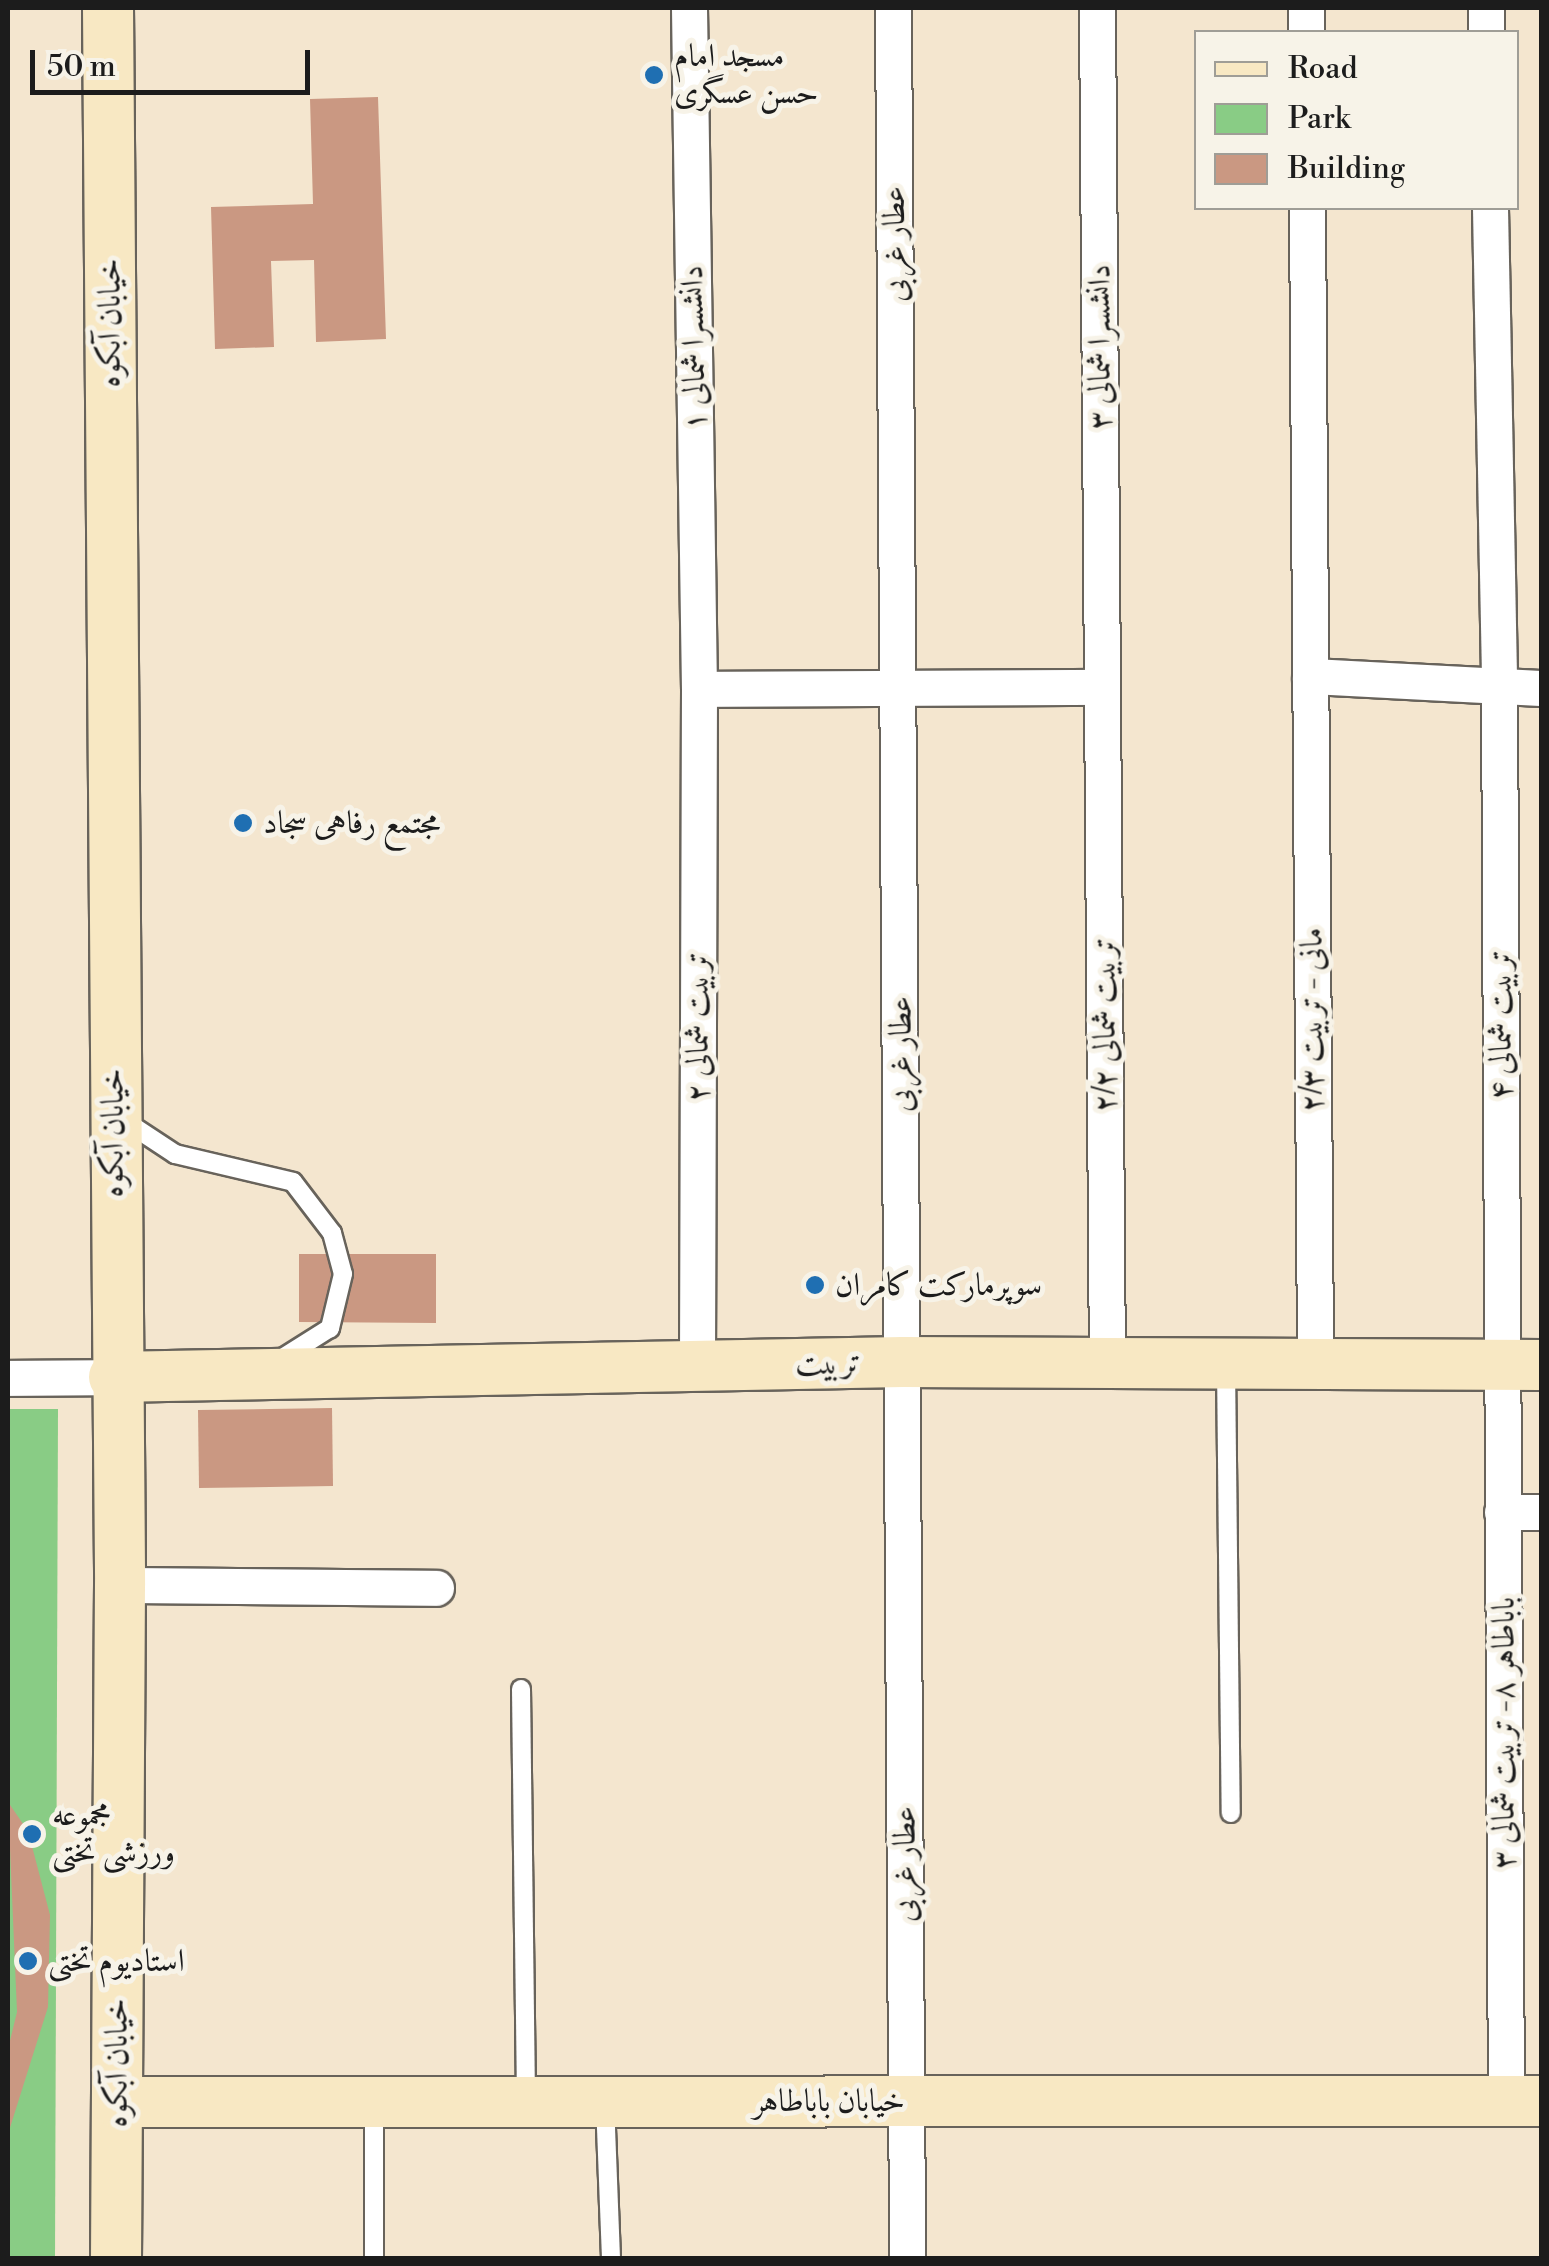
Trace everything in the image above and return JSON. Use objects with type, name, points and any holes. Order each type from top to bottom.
[{"type":"street","name":"خیابان آبکوه","points":[[108,8],[114,1377],[120,1586],[116,2258]]},
{"type":"street","name":"دانشسرا شمالی ۱","points":[[689,8],[699,689]]},
{"type":"street","name":"عطار غربی","points":[[893,8],[907,2258]]},
{"type":"street","name":"دانشسرا شمالی ۳","points":[[1097,8],[1102,687]]},
{"type":"street","name":"مانی - تربیت ۲/۳","points":[[1307,210],[1314,1364]]},
{"type":"street","name":"تربیت شمالی ۴","points":[[1490,210],[1499,686],[1522,1365]]},
{"type":"street","points":[[1310,676],[1542,688]]},
{"type":"street","points":[[699,689],[1102,687]]},
{"type":"street","name":"تربیت شمالی ۲/۲","points":[[1102,687],[1107,1364]]},
{"type":"street","name":"تربیت شمالی ۲","points":[[697,1366],[699,689]]},
{"type":"street","name":"تربیت","points":[[114,1377],[903,1362],[1522,1365]]},
{"type":"street","name":"باباطاهر ۸- تربیت شمالی ۳","points":[[1522,1365],[1502,1512],[1524,2100]]},
{"type":"street","points":[[8,1378],[114,1377]]},
{"type":"street","points":[[1502,1512],[1542,1512]]},
{"type":"street","points":[[120,1586],[436,1588]]},
{"type":"street","name":"خیابان باباطاهر","points":[[117,2102],[1524,2100]]},
{"type":"lane","points":[[113,1114],[175,1154],[293,1182],[332,1233],[343,1274],[330,1328],[292,1356],[114,1377]]},
{"type":"lane","points":[[1226,1364],[1230,1814]]},
{"type":"lane","points":[[522,1689],[526,2102]]},
{"type":"lane","points":[[374,2102],[374,2258]]},
{"type":"lane","points":[[606,2102],[611,2258]]},
{"type":"green space","name":"مجموعه ورزشی تختی","points":[[8,1409],[58,1409],[55,2258],[8,2258]]},
{"type":"building","points":[[378,97],[386,339],[316,342],[314,260],[271,261],[274,347],[215,349],[211,207],[313,204],[310,99]]},
{"type":"building","points":[[299,1254],[436,1254],[436,1323],[299,1322]]},
{"type":"building","points":[[332,1408],[333,1486],[199,1488],[198,1410]]},
{"type":"building","name":"استادیوم تختی","points":[[8,1802],[28,1831],[50,1915],[48,2007],[8,2134],[8,2049],[17,2012]]},
{"type":"place","name":"مسجد امام حسن عسگری","points":[[654,75]]},
{"type":"place","name":"مجتمع رفاهی سجاد","points":[[243,823]]},
{"type":"place","name":"سوپرمارکت کامران","points":[[815,1285]]},
{"type":"place","name":"مجموعه ورزشی تختی","points":[[32,1834]]},
{"type":"place","name":"استادیوم تختی","points":[[28,1961]]}]
